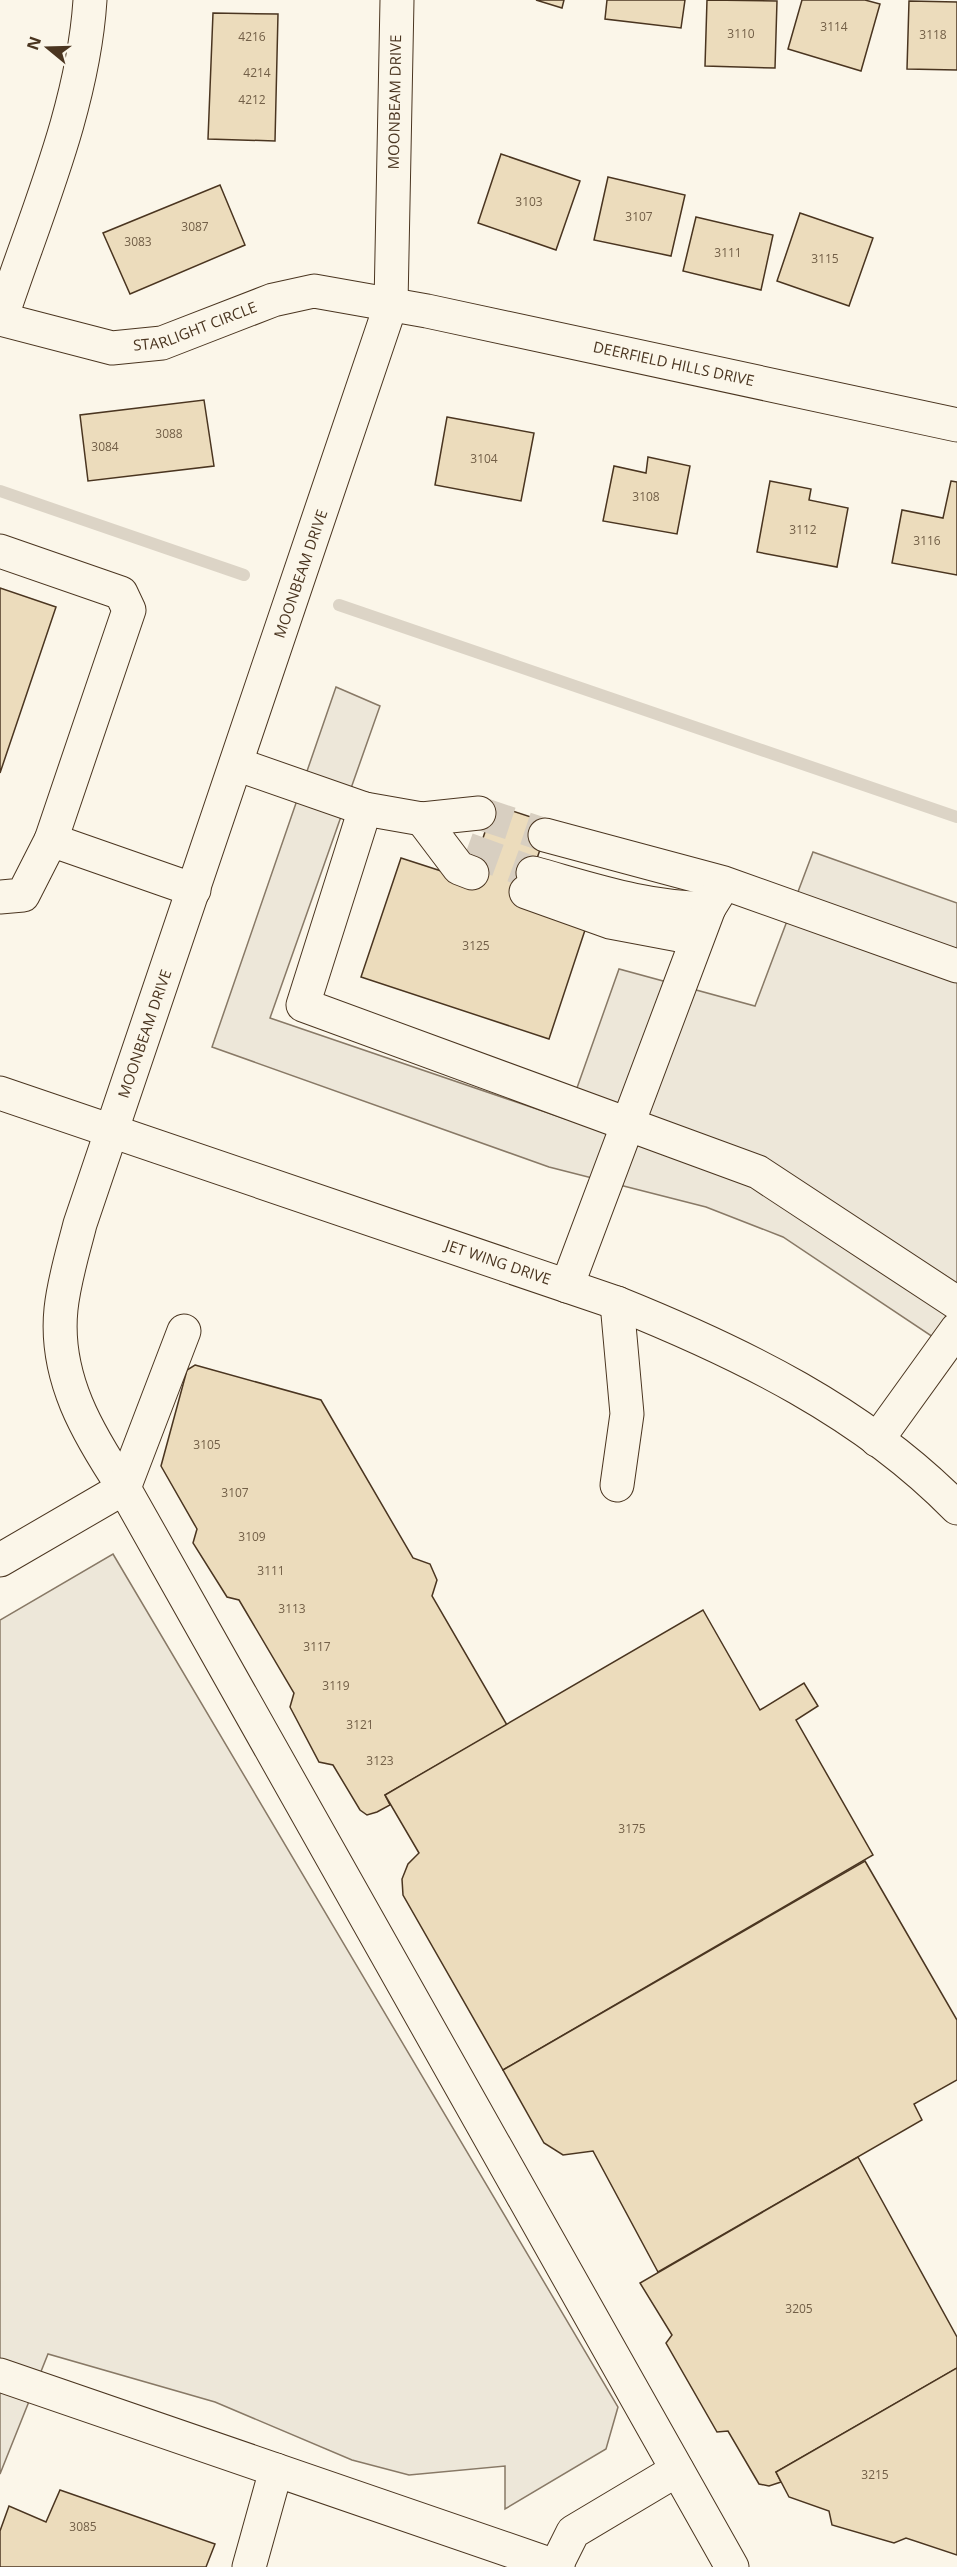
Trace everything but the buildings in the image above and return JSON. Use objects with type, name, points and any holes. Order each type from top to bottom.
[{"type":"street","name":"STARLIGHT CIRCLE","points":[[90,0],[88,38],[74,102],[0,319],[112,348],[162,343],[273,300],[314,291],[391,304]]},
{"type":"street","name":"MOONBEAM DRIVE","points":[[397,0],[391,304],[77,1236],[68,1270],[61,1322],[62,1355],[76,1405],[88,1434],[124,1488],[732,2567]]},
{"type":"street","name":"DEERFIELD HILLS DRIVE","points":[[391,304],[957,425]]},
{"type":"street","points":[[0,551],[121,593],[129,610],[51,840],[23,895],[0,897]]},
{"type":"street","points":[[236,764],[365,808],[422,819],[479,813]]},
{"type":"street","points":[[365,808],[303,1005],[758,1172],[957,1303]]},
{"type":"street","points":[[422,819],[469,861]]},
{"type":"street","points":[[545,835],[717,895],[957,966]]},
{"type":"street","points":[[51,840],[194,890]]},
{"type":"street","points":[[695,941],[679,935],[609,922],[529,883],[680,908],[717,895]]},
{"type":"street","points":[[567,1286],[695,941],[717,895]]},
{"type":"street","name":"JET WING DRIVE","points":[[0,1093],[617,1303],[697,1335],[843,1414],[930,1480],[957,1508]]},
{"type":"street","points":[[617,1303],[627,1414],[617,1485]]},
{"type":"street","points":[[877,1440],[957,1329]]},
{"type":"street","points":[[0,1560],[124,1488],[184,1331]]},
{"type":"street","points":[[2,2384],[276,2470],[557,2567],[573,2532],[677,2470]]},
{"type":"street","points":[[249,2567],[276,2470]]},
{"type":"shaded area","points":[[336,687],[380,706],[270,1018],[566,1119],[619,969],[755,1006],[813,852],[957,903],[957,1353],[783,1237],[706,1207],[549,1167],[212,1047]]},
{"type":"shaded area","points":[[113,1554],[618,2407],[606,2449],[505,2509],[505,2466],[409,2475],[352,2460],[215,2402],[48,2354],[0,2474],[0,1620]]},
{"type":"waterway","points":[[0,491],[244,575]]},
{"type":"waterway","points":[[339,605],[957,817]]},
{"type":"tunnel","points":[[479,813],[545,835]]},
{"type":"tunnel","points":[[467,849],[533,873]]}]
